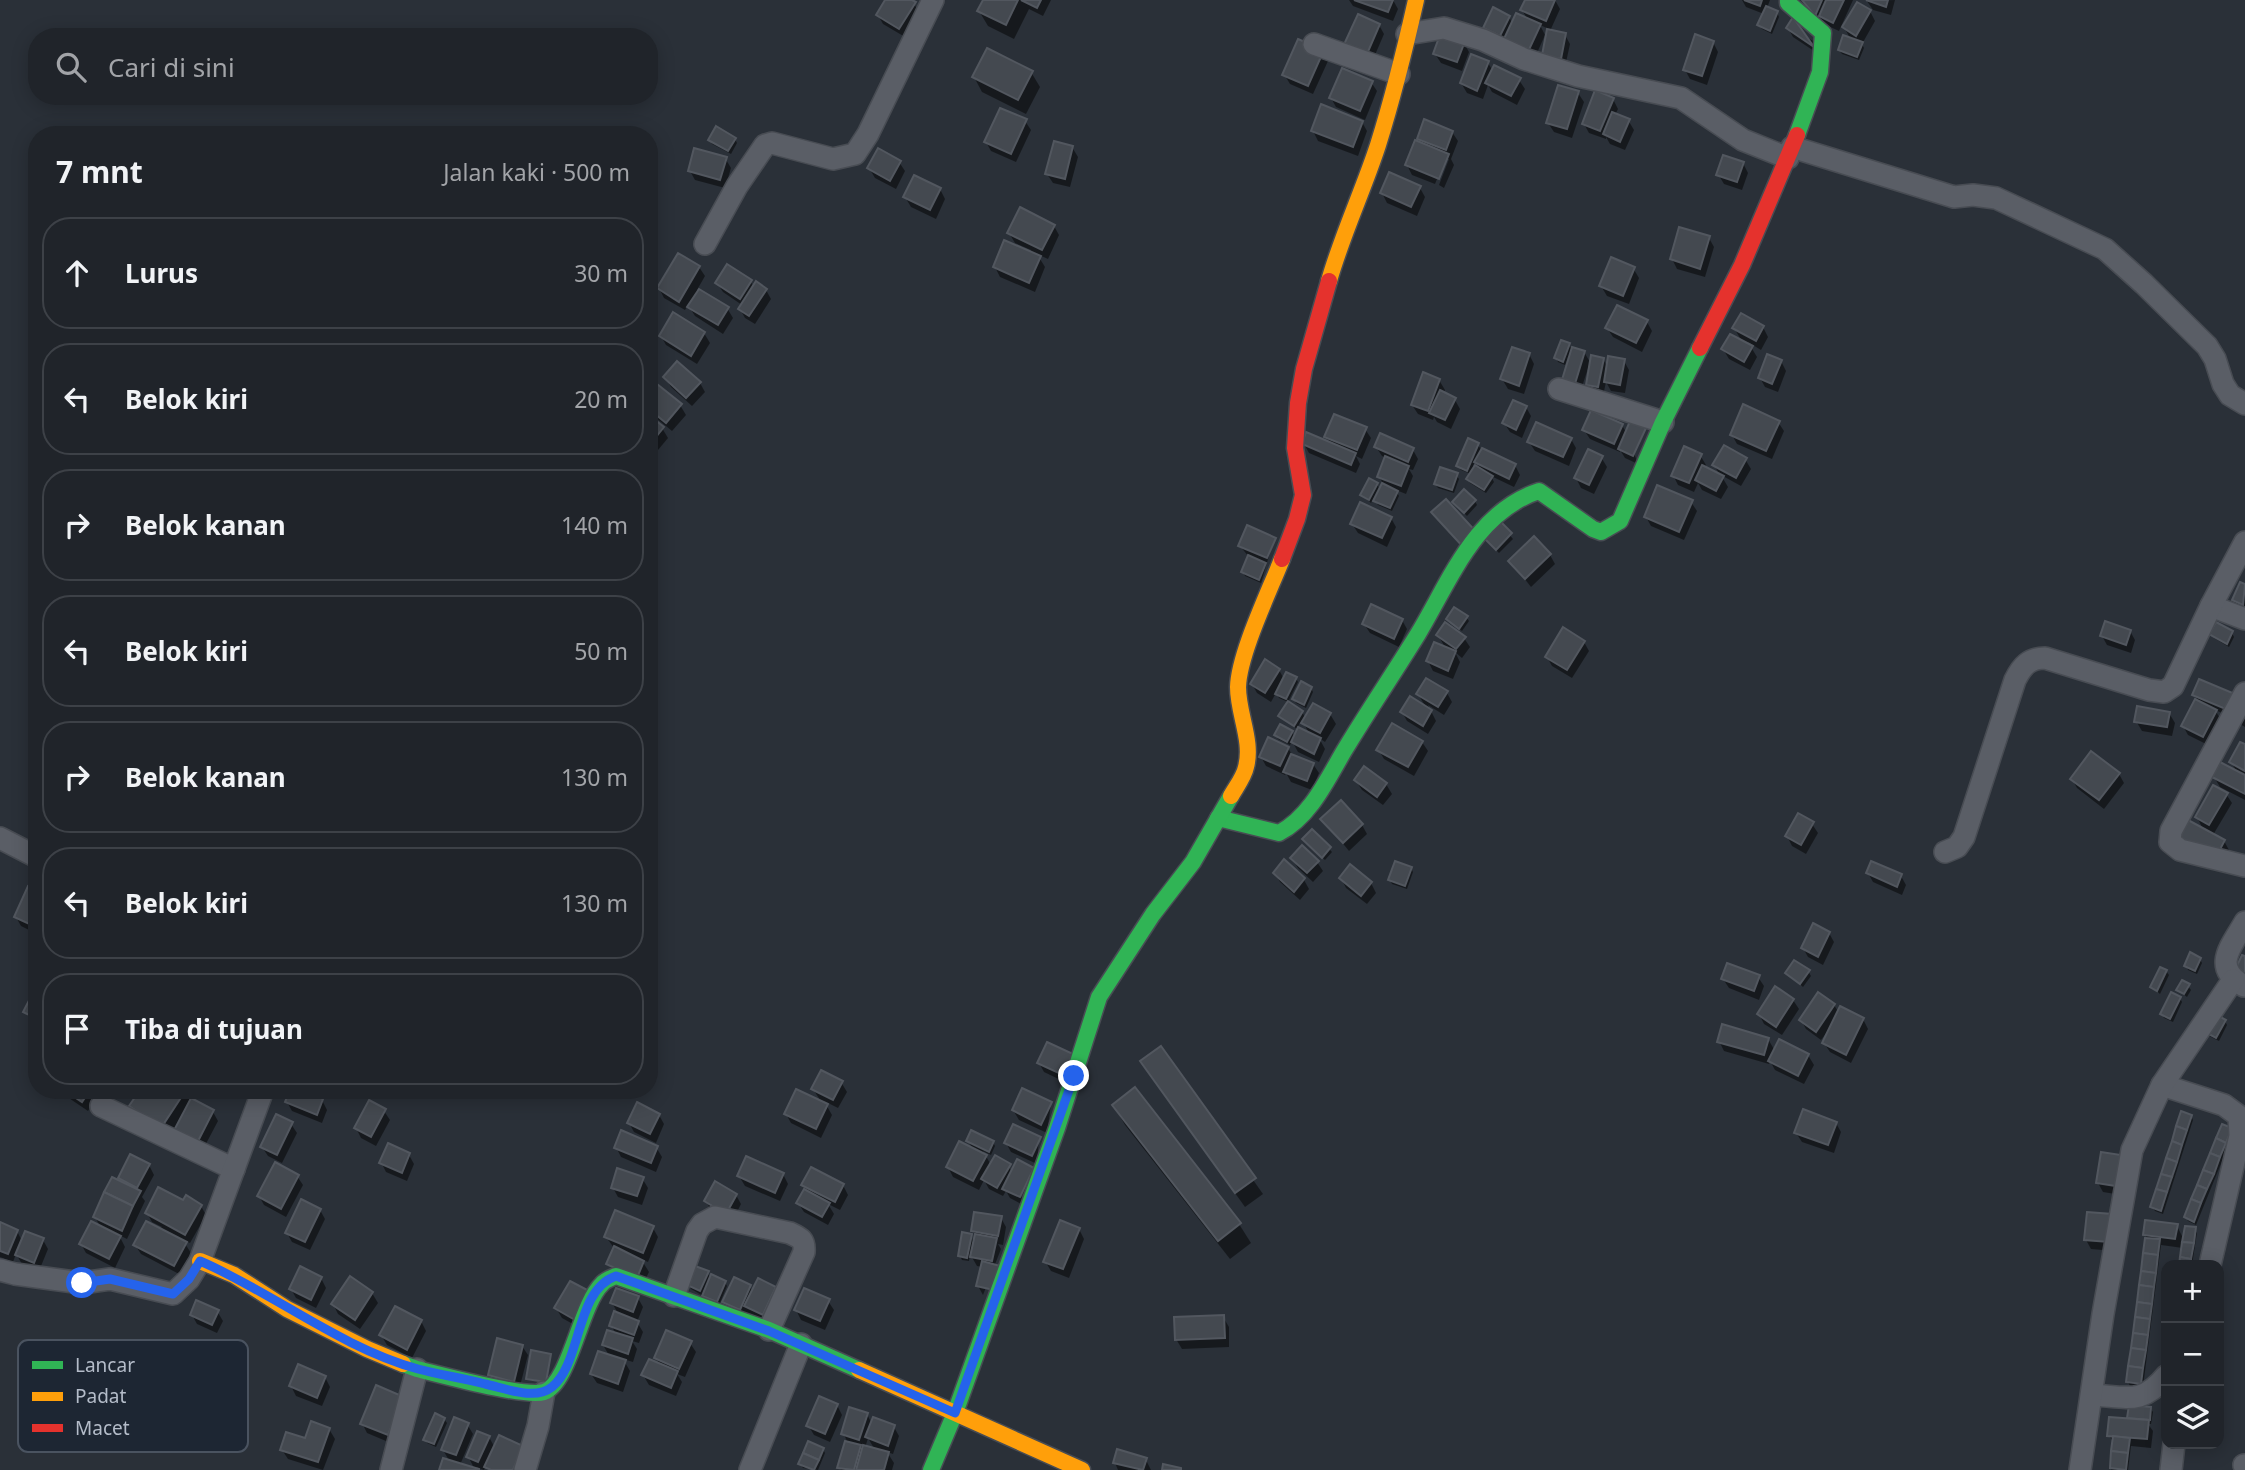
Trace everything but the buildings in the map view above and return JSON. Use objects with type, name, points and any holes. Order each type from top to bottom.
[{"type":"street","points":[[705,244],[755,156],[765,145],[772,143],[833,159],[855,154],[868,134],[933,0]]},
{"type":"street","points":[[931,1470],[955,1413],[1057,1128],[1099,997],[1153,914],[1193,862],[1246,769],[1249,746],[1242,728],[1238,687],[1242,662],[1297,519],[1303,495],[1295,448],[1298,402],[1304,369],[1336,256],[1377,147],[1399,74],[1416,0]]},
{"type":"street","points":[[1218,818],[1279,833],[1294,825],[1329,776],[1429,615],[1465,549],[1518,499],[1529,492],[1539,491],[1601,532],[1620,521],[1663,422],[1742,265],[1790,152],[1820,72],[1824,38],[1820,29],[1788,0]]},
{"type":"street","points":[[1407,34],[1444,28],[1483,40],[1524,59],[1578,76],[1681,98],[1743,140],[1954,197],[1973,195],[1996,198],[2105,249],[2207,346],[2230,395],[2245,404]]},
{"type":"street","points":[[1314,44],[1399,74]]},
{"type":"street","points":[[1559,389],[1663,422]]},
{"type":"street","points":[[1945,852],[1957,847],[1964,837],[2015,680],[2022,666],[2035,658],[2045,658],[2148,690],[2164,692],[2173,687],[2245,542]]},
{"type":"street","points":[[2211,606],[2245,619]]},
{"type":"street","points":[[2245,693],[2171,831],[2170,842],[2180,849],[2245,866]]},
{"type":"street","points":[[0,838],[28,852]]},
{"type":"street","points":[[2080,1470],[2127,1170],[2136,1140],[2162,1084],[2239,983],[2226,967],[2225,959],[2245,922]]},
{"type":"street","points":[[2162,1084],[2224,1105],[2239,1116],[2240,1136],[2211,1260]]},
{"type":"street","points":[[0,1270],[82,1283],[110,1279],[173,1294],[189,1279],[200,1261],[260,1099]]},
{"type":"street","points":[[101,1106],[234,1169]]},
{"type":"street","points":[[674,1296],[698,1231],[708,1220],[715,1217],[790,1233],[801,1238],[804,1252],[769,1331]]},
{"type":"street","points":[[200,1261],[234,1275],[288,1309],[367,1349],[417,1369],[524,1393],[544,1392],[554,1386],[563,1372],[577,1333],[603,1282],[616,1276],[801,1344],[1075,1468]]},
{"type":"street","points":[[750,1470],[801,1344]]},
{"type":"street","points":[[391,1470],[417,1369]]},
{"type":"street","points":[[2093,1395],[2137,1398],[2147,1395],[2161,1381]]},
{"type":"street","points":[[525,1470],[538,1426],[544,1392]]},
{"type":"street","points":[[2171,1470],[2173,1449]]},
{"type":"traffic: fast","points":[[1788,0],[1788,3],[1823,33],[1820,72],[1797,135]]},
{"type":"traffic: fast","points":[[1218,818],[1279,833],[1300,818],[1324,785],[1418,634],[1466,550],[1498,515],[1517,501],[1539,491],[1601,532],[1620,521],[1663,422],[1700,348]]},
{"type":"traffic: fast","points":[[931,1470],[955,1413],[1057,1128],[1099,997],[1153,914],[1193,862],[1231,796]]},
{"type":"traffic: fast","points":[[403,1364],[502,1389],[544,1392],[553,1386],[561,1374],[594,1294],[603,1283],[616,1276],[769,1330],[859,1370]]},
{"type":"traffic: slow","points":[[1329,281],[1378,145],[1416,0]]},
{"type":"traffic: slow","points":[[1231,796],[1244,774],[1248,757],[1238,687],[1243,658],[1282,559]]},
{"type":"traffic: slow","points":[[200,1261],[234,1275],[287,1309],[403,1364]]},
{"type":"traffic: slow","points":[[859,1370],[1082,1470]]},
{"type":"traffic: jam","points":[[1700,348],[1742,265],[1797,135]]},
{"type":"traffic: jam","points":[[1282,559],[1303,495],[1295,448],[1298,403],[1304,369],[1329,281]]},
{"type":"route","points":[[82,1283],[110,1279],[173,1294],[189,1279],[200,1261],[234,1275],[288,1309],[367,1349],[417,1369],[524,1393],[544,1392],[554,1386],[563,1372],[587,1309],[598,1289],[603,1282],[616,1276],[769,1331],[955,1413],[1074,1076]]}]
